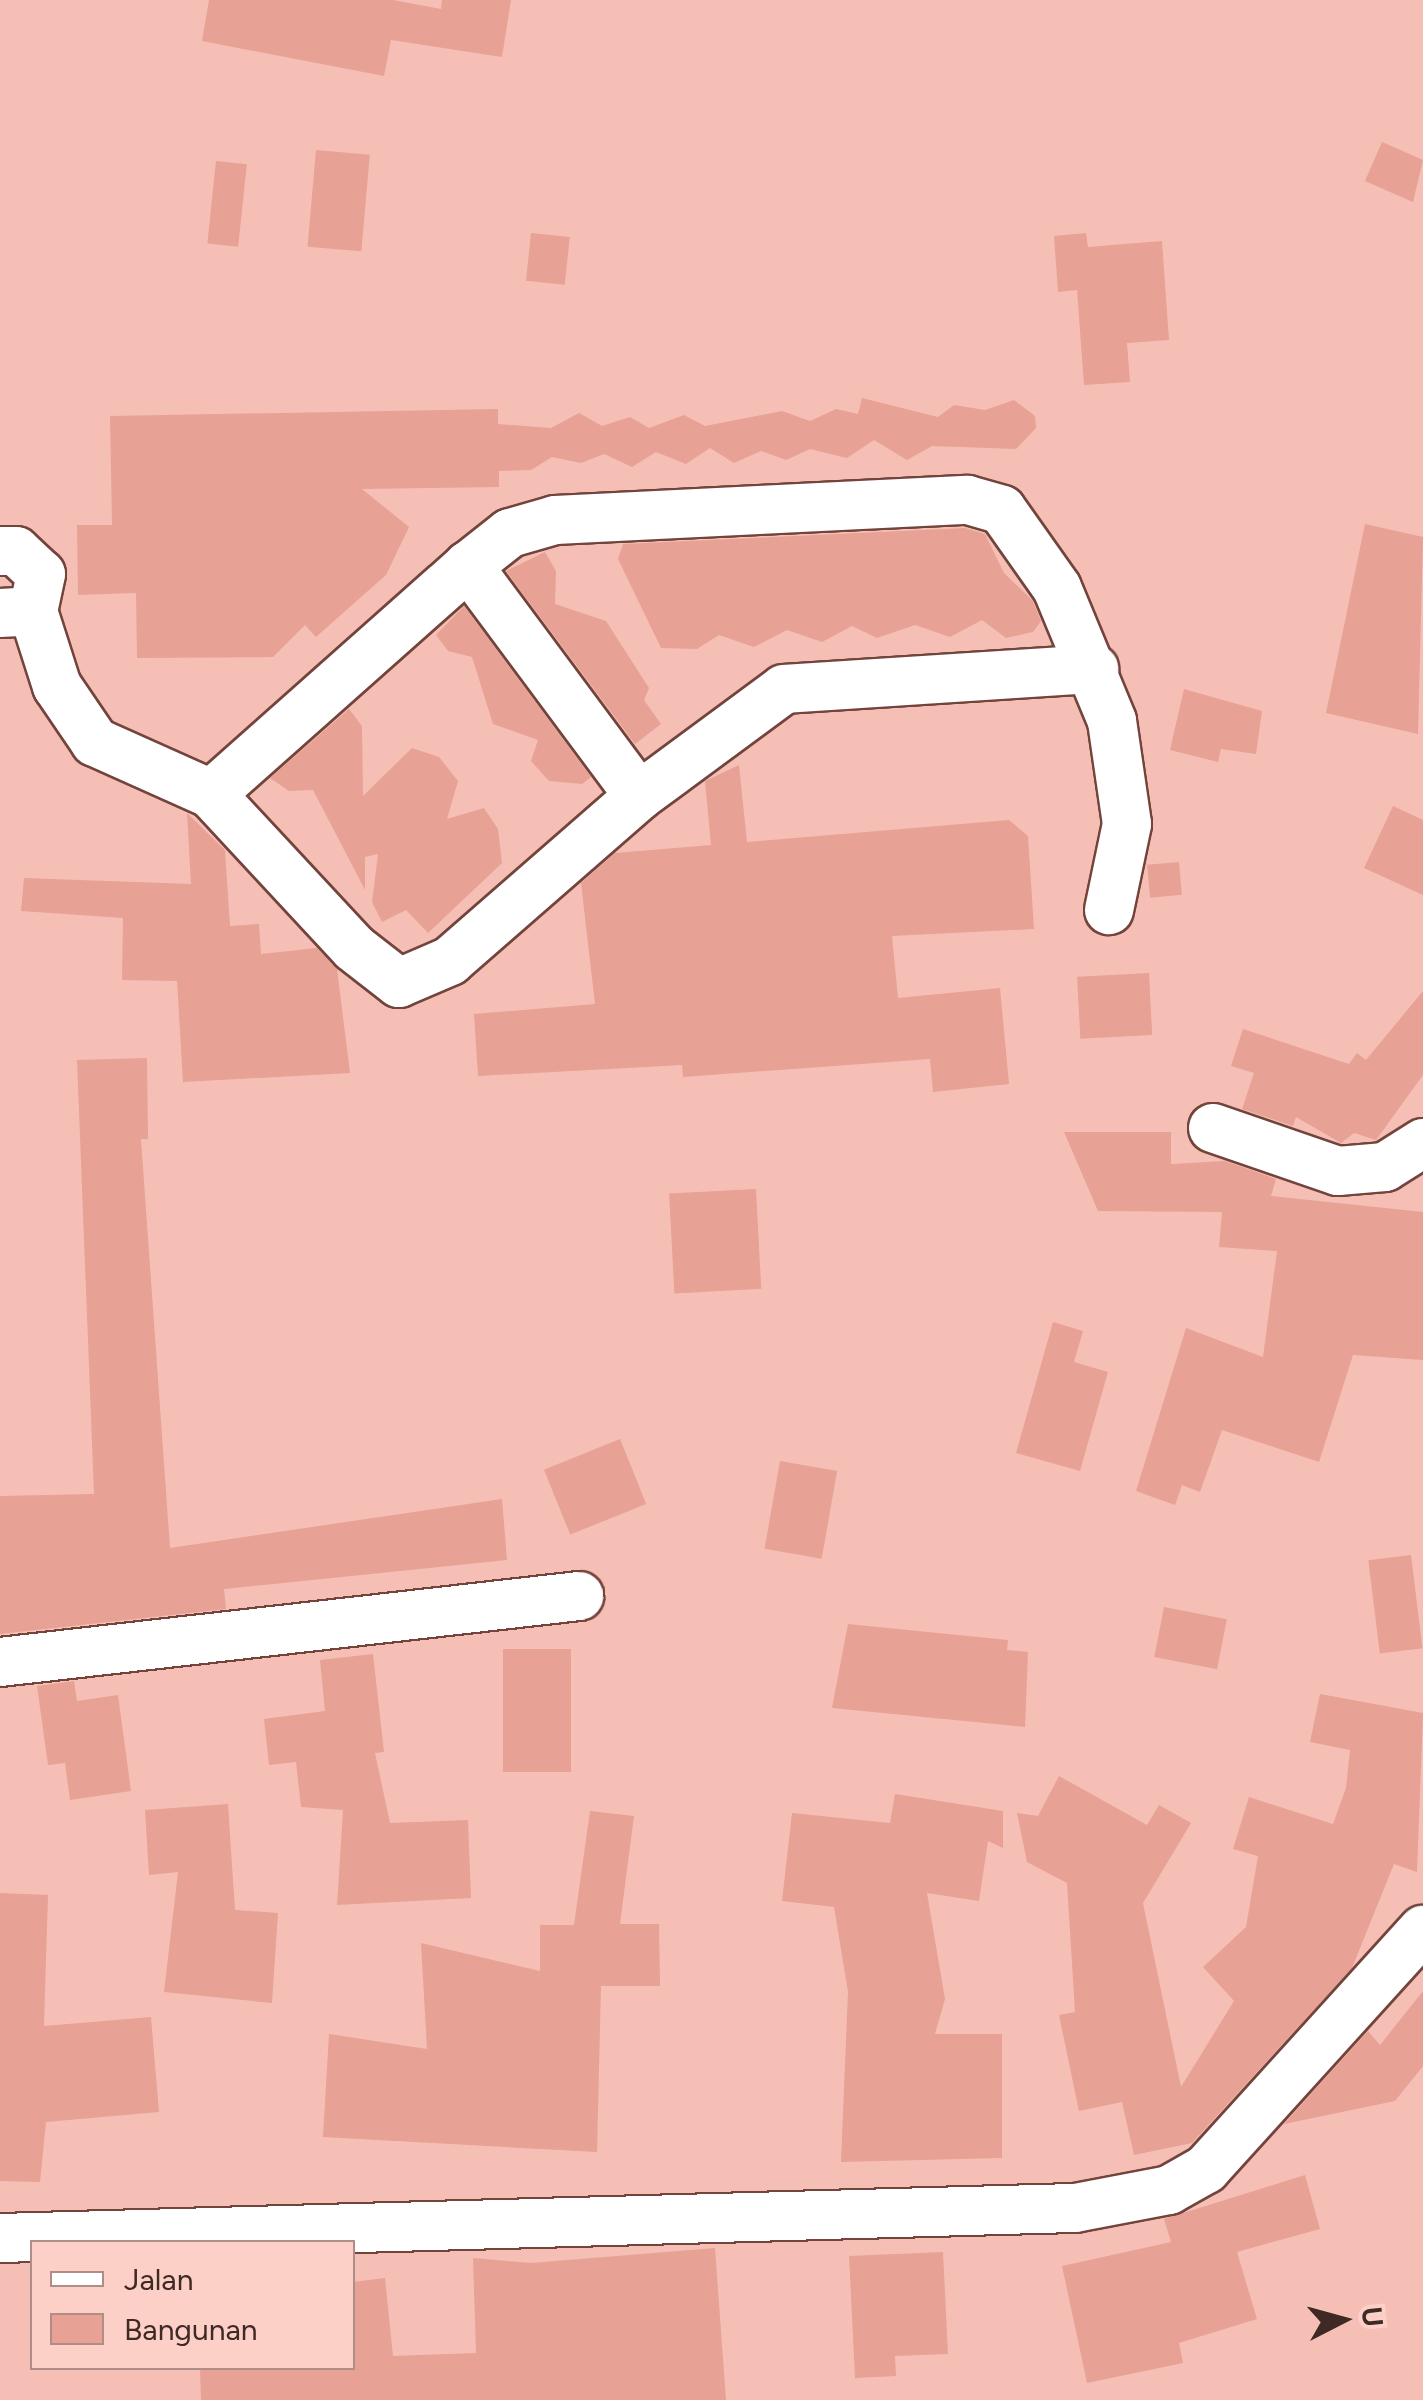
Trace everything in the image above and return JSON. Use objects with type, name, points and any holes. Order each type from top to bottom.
[{"type":"street","points":[[211,794],[510,533],[555,520],[986,503],[1035,552],[1094,669],[1127,799],[1109,910]]},
{"type":"street","points":[[0,551],[16,550],[41,574],[16,612],[57,686],[95,742],[211,794],[354,948],[409,984],[450,961],[639,796],[784,689],[1094,669]]},
{"type":"street","points":[[468,566],[639,796]]},
{"type":"street","points":[[1213,1128],[1338,1172],[1385,1167],[1423,1143]]},
{"type":"street","points":[[0,1662],[579,1596]]},
{"type":"street","points":[[0,2238],[1075,2208],[1169,2190],[1206,2169],[1423,1930]]},
{"type":"building","points":[[209,0],[393,0],[441,9],[442,0],[511,0],[502,57],[391,40],[384,76],[202,41]]},
{"type":"building","points":[[1382,142],[1423,160],[1413,202],[1365,181]]},
{"type":"building","points":[[316,150],[370,155],[361,251],[308,247]]},
{"type":"building","points":[[216,161],[247,164],[238,247],[207,244]]},
{"type":"building","points":[[531,233],[570,237],[565,285],[526,281]]},
{"type":"building","points":[[1086,233],[1088,247],[1162,241],[1169,340],[1127,343],[1130,382],[1084,385],[1077,290],[1058,292],[1054,236]]},
{"type":"building","points":[[862,398],[938,417],[954,405],[985,410],[1014,400],[1035,416],[1036,428],[1016,449],[932,446],[907,460],[874,440],[847,458],[810,449],[786,460],[761,451],[734,463],[710,448],[686,464],[656,452],[632,467],[604,454],[581,463],[552,457],[531,470],[499,471],[499,487],[362,489],[409,527],[386,575],[316,637],[305,625],[273,657],[137,658],[136,593],[78,595],[77,525],[112,525],[110,416],[498,409],[498,424],[551,428],[579,413],[602,426],[630,417],[649,428],[684,415],[705,426],[782,411],[810,421],[836,409],[858,414]]},
{"type":"building","points":[[1365,524],[1423,537],[1418,734],[1326,713]]},
{"type":"building","points":[[965,528],[985,534],[1004,573],[1033,601],[1041,621],[1033,632],[1006,638],[982,620],[950,637],[915,625],[877,638],[852,626],[822,642],[787,630],[754,647],[719,635],[697,649],[661,648],[618,559],[623,544]]},
{"type":"building","points":[[545,552],[556,571],[555,604],[606,621],[649,688],[644,700],[661,724],[635,744],[506,571]]},
{"type":"building","points":[[464,606],[591,777],[582,784],[549,781],[531,761],[538,740],[493,724],[472,657],[448,651],[436,635]]},
{"type":"building","points":[[1184,689],[1262,711],[1256,754],[1221,749],[1218,762],[1170,750]]},
{"type":"building","points":[[349,709],[362,726],[363,796],[412,748],[439,757],[458,781],[447,819],[484,808],[498,829],[502,863],[428,933],[406,910],[382,922],[372,902],[378,854],[365,857],[365,890],[313,790],[289,791],[270,778]]},
{"type":"building","points":[[739,765],[747,842],[1009,820],[1028,836],[1034,929],[892,936],[898,998],[1000,988],[1009,1084],[933,1092],[930,1059],[683,1077],[682,1065],[478,1076],[474,1014],[595,1004],[581,883],[615,853],[711,845],[705,781]]},
{"type":"building","points":[[1393,806],[1423,820],[1423,895],[1364,868]]},
{"type":"building","points":[[187,813],[225,850],[230,926],[259,924],[261,954],[317,948],[337,969],[350,1073],[183,1082],[177,981],[122,980],[123,918],[21,911],[24,878],[191,884]]},
{"type":"building","points":[[1179,862],[1182,895],[1150,898],[1147,865]]},
{"type":"building","points":[[1149,973],[1152,1035],[1080,1039],[1077,977]]},
{"type":"building","points":[[1423,991],[1423,1075],[1376,1140],[1354,1133],[1341,1143],[1296,1117],[1293,1126],[1242,1109],[1254,1073],[1231,1066],[1243,1029],[1349,1064],[1357,1053],[1366,1060]]},
{"type":"building","points":[[147,1058],[148,1139],[141,1139],[170,1548],[502,1499],[507,1560],[224,1589],[226,1609],[0,1634],[0,1496],[94,1494],[77,1060]]},
{"type":"building","points":[[1064,1132],[1171,1132],[1171,1164],[1225,1161],[1276,1179],[1271,1196],[1423,1212],[1423,1360],[1353,1355],[1319,1462],[1222,1430],[1200,1492],[1182,1485],[1175,1505],[1136,1491],[1186,1328],[1263,1357],[1277,1251],[1219,1247],[1222,1212],[1098,1211]]},
{"type":"building","points":[[756,1189],[761,1289],[674,1293],[669,1194]]},
{"type":"building","points":[[1053,1322],[1083,1331],[1074,1362],[1108,1372],[1080,1471],[1016,1453]]},
{"type":"building","points":[[620,1439],[646,1504],[570,1535],[544,1470]]},
{"type":"building","points":[[780,1461],[837,1471],[822,1559],[765,1549]]},
{"type":"building","points":[[1411,1555],[1422,1648],[1380,1654],[1368,1560]]},
{"type":"building","points":[[1164,1607],[1227,1619],[1217,1669],[1154,1657]]},
{"type":"building","points":[[848,1624],[1008,1640],[1007,1650],[1028,1652],[1025,1727],[832,1708]]},
{"type":"building","points":[[503,1649],[571,1649],[571,1772],[503,1772]]},
{"type":"building","points":[[373,1654],[384,1752],[375,1753],[390,1823],[468,1820],[471,1898],[337,1905],[343,1810],[301,1807],[296,1762],[269,1765],[264,1719],[325,1711],[320,1660]]},
{"type":"building","points":[[74,1681],[77,1701],[118,1695],[131,1791],[70,1800],[65,1763],[48,1765],[37,1686]]},
{"type":"building","points":[[1320,1694],[1423,1713],[1417,1872],[1394,1864],[1352,1968],[1192,2143],[1134,2155],[1122,2102],[1079,2111],[1059,2015],[1075,2012],[1067,1883],[1027,1862],[1017,1813],[1038,1816],[1059,1776],[1147,1825],[1159,1805],[1191,1823],[1143,1903],[1181,2087],[1234,2001],[1203,1967],[1246,1927],[1258,1856],[1233,1849],[1249,1797],[1333,1824],[1346,1788],[1350,1750],[1310,1742]]},
{"type":"building","points":[[895,1794],[1003,1811],[1003,1848],[988,1841],[979,1901],[927,1893],[945,1999],[935,2034],[1002,2034],[1002,2158],[841,2162],[848,1992],[834,1907],[782,1901],[792,1813],[890,1823]]},
{"type":"building","points":[[228,1804],[235,1910],[278,1913],[272,2003],[164,1992],[178,1872],[149,1875],[145,1810]]},
{"type":"building","points":[[590,1811],[634,1816],[620,1924],[659,1924],[660,1986],[601,1986],[597,2152],[323,2137],[329,2034],[427,2049],[421,1943],[540,1971],[540,1925],[574,1925]]},
{"type":"building","points":[[0,1893],[48,1895],[44,2026],[151,2017],[159,2112],[46,2122],[40,2182],[0,2181]]},
{"type":"building","points":[[1423,1991],[1423,2066],[1395,2101],[1284,2124],[1368,2031],[1380,2045]]},
{"type":"building","points":[[1305,2175],[1320,2229],[1237,2252],[1257,2319],[1179,2343],[1183,2363],[1087,2383],[1062,2266],[1171,2242],[1164,2219]]},
{"type":"building","points":[[715,2248],[726,2400],[201,2400],[200,2370],[355,2370],[355,2282],[385,2278],[393,2356],[476,2353],[473,2258],[531,2263]]},
{"type":"building","points":[[943,2252],[948,2354],[895,2356],[896,2376],[855,2378],[849,2256]]}]
